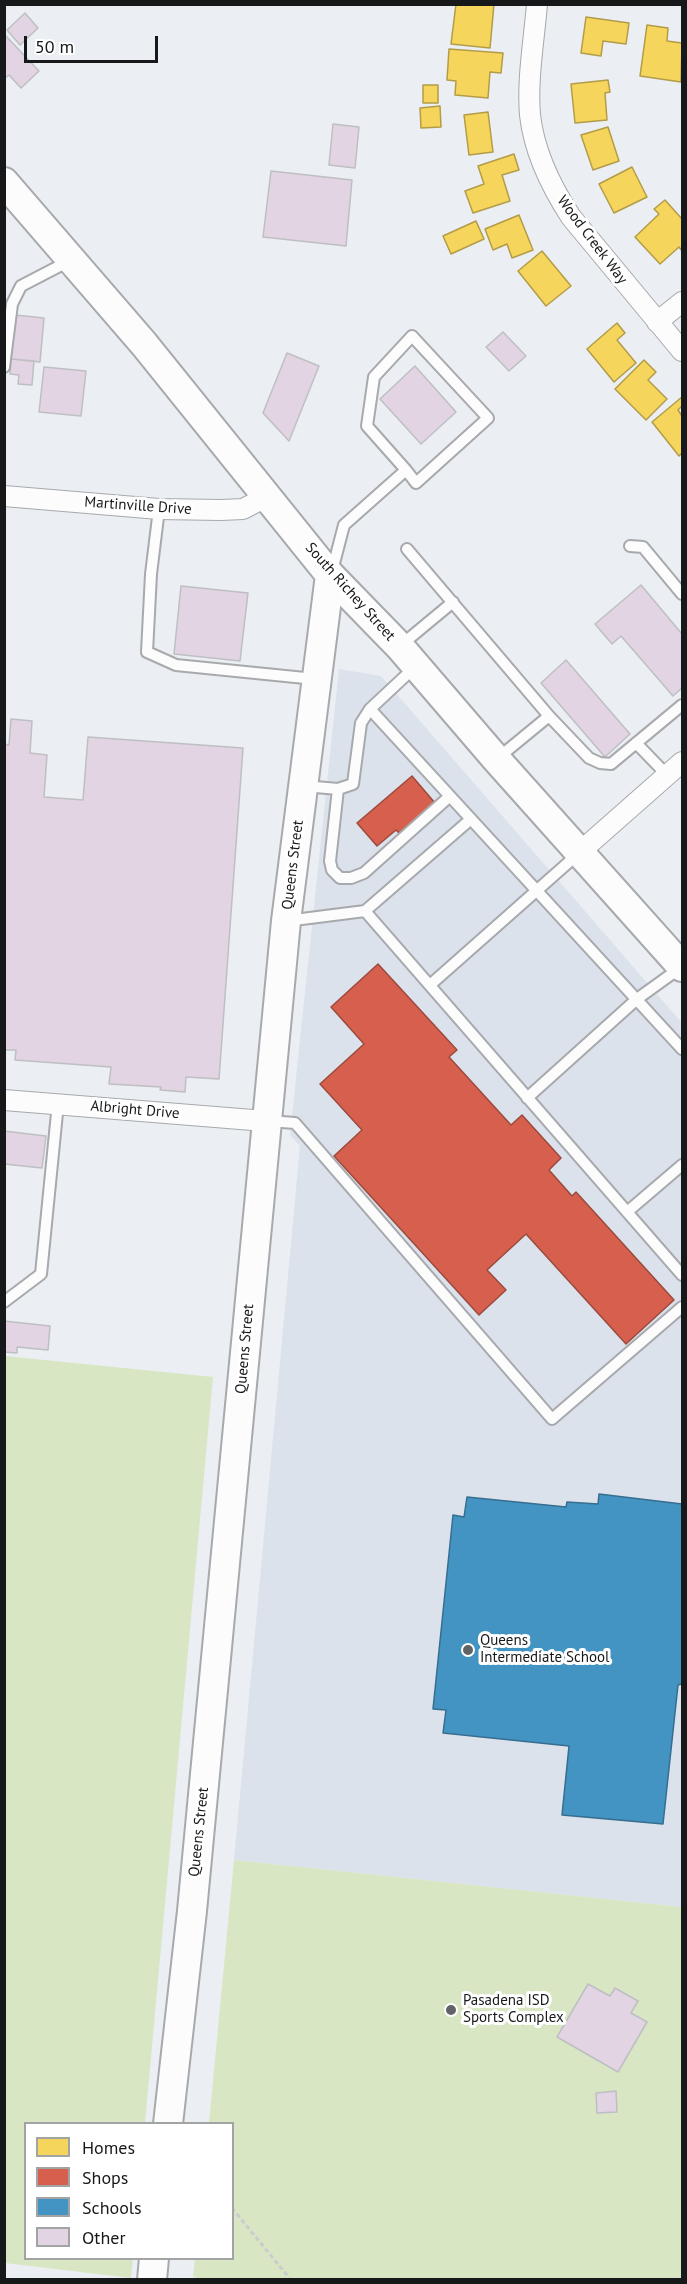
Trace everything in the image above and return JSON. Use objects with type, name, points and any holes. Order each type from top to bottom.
[{"type":"street","name":"Wood Creek Way","points":[[537,4],[530,116],[546,170],[558,198],[571,218],[682,351]]},
{"type":"street","name":"South Richey Street","points":[[4,182],[144,344],[330,575],[408,656],[496,760],[682,967]]},
{"type":"street","points":[[657,322],[682,302]]},
{"type":"street","name":"Martinville Drive","points":[[4,496],[159,509],[243,509],[268,496]]},
{"type":"street","name":"Queens Street","points":[[168,2122],[192,1911],[286,921],[330,575]]},
{"type":"street","points":[[581,852],[682,762]]},
{"type":"street","name":"Albright Drive","points":[[4,1100],[266,1121]]},
{"type":"street","points":[[152,2280],[154,2260]]},
{"type":"lane","points":[[4,367],[12,304],[21,286],[72,260]]},
{"type":"lane","points":[[412,336],[488,418],[416,483],[406,470],[367,426],[374,376],[412,336]]},
{"type":"lane","points":[[330,575],[344,525],[406,470]]},
{"type":"lane","points":[[159,509],[151,574],[147,652],[176,665],[317,679]]},
{"type":"lane","points":[[630,546],[643,547],[682,594]]},
{"type":"lane","points":[[407,549],[549,716],[589,758],[600,763],[611,764],[682,705]]},
{"type":"lane","points":[[303,786],[338,789],[353,784],[361,723],[408,656],[453,602]]},
{"type":"lane","points":[[370,709],[682,1049]]},
{"type":"lane","points":[[496,760],[549,716]]},
{"type":"lane","points":[[636,743],[667,775]]},
{"type":"lane","points":[[338,789],[330,861],[332,870],[340,878],[351,878],[364,873],[450,796]]},
{"type":"lane","points":[[286,921],[365,911],[471,819]]},
{"type":"lane","points":[[430,985],[581,852]]},
{"type":"lane","points":[[365,911],[682,1275]]},
{"type":"lane","points":[[527,1098],[637,999],[682,967]]},
{"type":"lane","points":[[4,1302],[41,1274],[58,1103]]},
{"type":"lane","points":[[266,1121],[295,1123],[552,1419],[682,1306]]},
{"type":"lane","points":[[627,1212],[682,1165]]},
{"type":"path","points":[[234,2210],[291,2280]]},
{"type":"shaded area","points":[[339,669],[381,676],[682,1023],[682,1907],[234,1860],[300,1146],[290,1135]]},
{"type":"green space","points":[[5,1356],[213,1377],[145,2122],[24,2122],[24,2260],[133,2260],[131,2278],[5,2263]]},
{"type":"green space","name":"Pasadena ISD Sports Complex","points":[[234,1860],[682,1907],[682,2279],[207,2280],[193,2277],[195,2260],[234,2260],[234,2122],[209,2122]]},
{"type":"building: Homes","points":[[456,4],[494,4],[490,48],[451,44]]},
{"type":"building: Homes","points":[[586,17],[629,23],[626,44],[603,41],[601,56],[581,53]]},
{"type":"building: Homes","points":[[647,25],[668,28],[667,41],[682,43],[681,82],[640,76]]},
{"type":"building: Homes","points":[[449,49],[503,53],[501,73],[490,72],[488,98],[455,95],[456,81],[447,80]]},
{"type":"building: Homes","points":[[608,80],[610,92],[605,93],[607,120],[575,123],[571,84]]},
{"type":"building: Homes","points":[[423,85],[438,85],[438,103],[423,103]]},
{"type":"building: Homes","points":[[440,106],[441,127],[421,128],[420,108]]},
{"type":"building: Homes","points":[[488,112],[493,152],[469,155],[464,115]]},
{"type":"building: Homes","points":[[608,127],[619,161],[593,170],[581,135]]},
{"type":"building: Homes","points":[[514,154],[519,170],[502,175],[510,201],[473,213],[465,191],[484,184],[478,166]]},
{"type":"building: Homes","points":[[632,167],[647,197],[614,213],[599,184]]},
{"type":"building: Homes","points":[[665,200],[682,219],[682,251],[679,247],[660,264],[635,237],[659,214],[654,209]]},
{"type":"building: Homes","points":[[519,215],[533,250],[512,258],[507,244],[493,250],[485,229]]},
{"type":"building: Homes","points":[[476,221],[484,239],[451,254],[443,236]]},
{"type":"building: Homes","points":[[542,251],[571,286],[546,306],[518,271]]},
{"type":"building: Homes","points":[[617,323],[625,333],[617,340],[636,363],[614,382],[587,349]]},
{"type":"building: Homes","points":[[644,360],[656,372],[648,380],[667,399],[646,420],[615,389]]},
{"type":"building: Homes","points":[[682,397],[682,406],[678,410],[682,416],[682,453],[679,456],[652,422]]},
{"type":"building: Shops","points":[[412,776],[435,803],[399,833],[396,830],[377,846],[357,823]]},
{"type":"building: Shops","points":[[378,964],[457,1050],[449,1057],[511,1125],[522,1115],[561,1158],[549,1170],[572,1196],[576,1192],[674,1300],[626,1344],[526,1234],[487,1270],[506,1290],[479,1315],[334,1156],[362,1130],[320,1084],[364,1044],[331,1007]]},
{"type":"building: Schools","points":[[599,1494],[682,1504],[682,1684],[678,1685],[663,1824],[562,1815],[569,1746],[443,1733],[446,1710],[433,1709],[453,1515],[464,1517],[467,1497],[566,1507],[567,1502],[598,1504]]},
{"type":"building: Other","points":[[25,13],[38,28],[20,45],[7,30]]},
{"type":"building: Other","points":[[4,34],[39,71],[21,88],[9,75],[4,79]]},
{"type":"building: Other","points":[[333,124],[359,127],[355,168],[329,165]]},
{"type":"building: Other","points":[[271,171],[352,180],[346,246],[263,237]]},
{"type":"building: Other","points":[[15,315],[44,318],[40,362],[11,359]]},
{"type":"building: Other","points":[[503,332],[526,356],[509,371],[486,347]]},
{"type":"building: Other","points":[[287,353],[319,366],[289,441],[263,413]]},
{"type":"building: Other","points":[[11,359],[34,361],[32,385],[18,384],[19,375],[10,374]]},
{"type":"building: Other","points":[[415,366],[456,412],[421,444],[380,399]]},
{"type":"building: Other","points":[[44,367],[86,371],[81,416],[39,412]]},
{"type":"building: Other","points":[[641,585],[682,634],[682,688],[673,696],[621,636],[612,644],[595,624]]},
{"type":"building: Other","points":[[181,586],[248,593],[240,661],[174,654]]},
{"type":"building: Other","points":[[566,660],[630,734],[605,757],[541,683]]},
{"type":"building: Other","points":[[11,719],[32,721],[30,753],[47,755],[44,797],[83,800],[88,737],[243,748],[219,1079],[186,1077],[185,1092],[160,1090],[161,1087],[109,1084],[111,1067],[15,1060],[16,1050],[4,1050],[4,744],[9,745]]},
{"type":"building: Other","points":[[4,1131],[46,1136],[42,1168],[4,1164]]},
{"type":"building: Other","points":[[4,1321],[50,1326],[48,1350],[17,1347],[17,1353],[4,1352]]},
{"type":"building: Other","points":[[588,1984],[610,1996],[615,1988],[638,2001],[631,2013],[647,2022],[618,2072],[557,2037]]},
{"type":"building: Other","points":[[616,2091],[617,2112],[597,2113],[596,2093]]},
{"type":"place","name":"Queens Intermediate School","points":[[468,1650]]},
{"type":"place","name":"Pasadena ISD Sports Complex","points":[[451,2010]]}]
